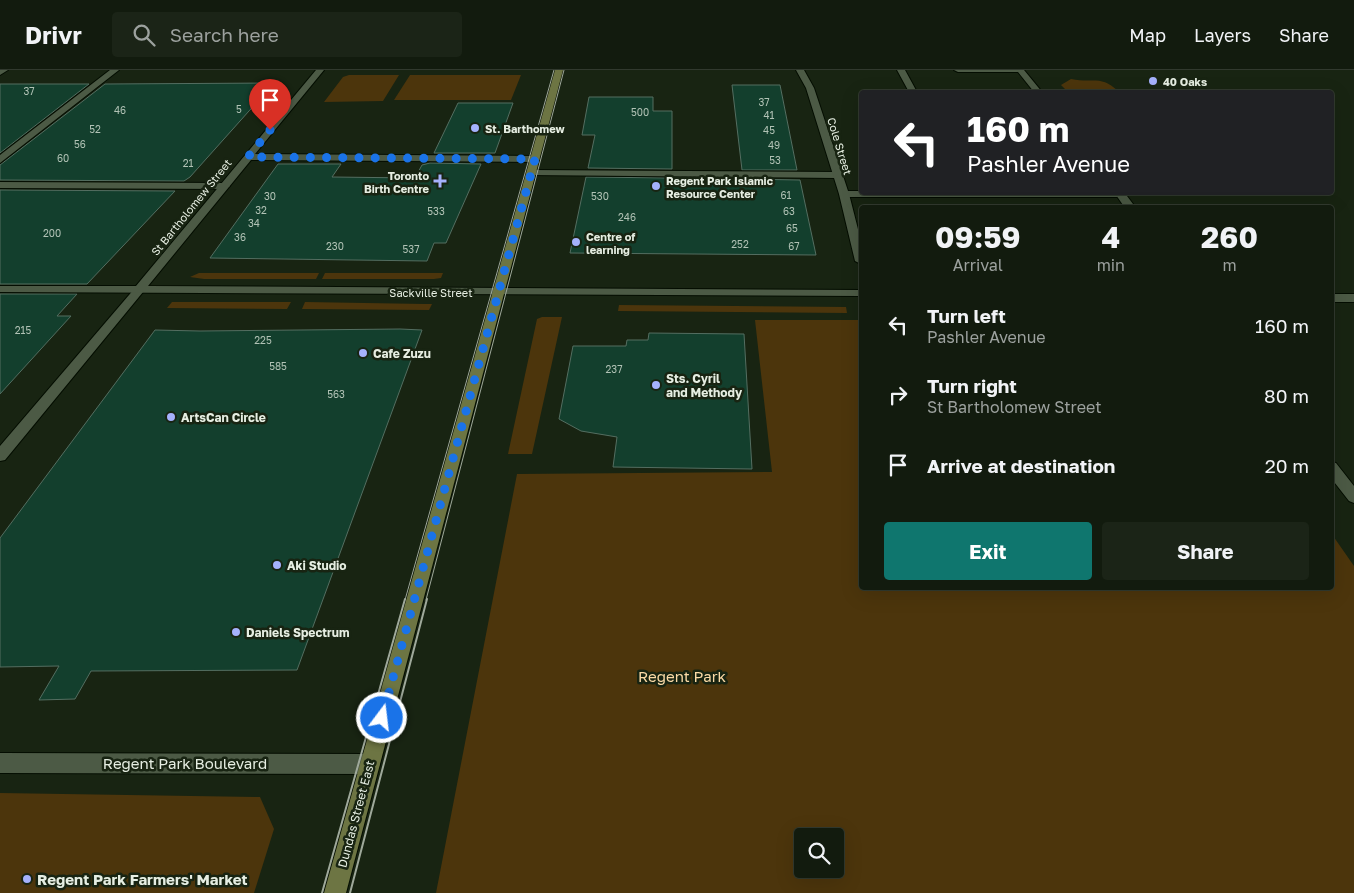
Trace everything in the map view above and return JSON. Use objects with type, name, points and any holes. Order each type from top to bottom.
[{"type":"street","points":[[0,73],[4,70]]},
{"type":"street","points":[[0,160],[115,70]]},
{"type":"street","name":"St Bartholomew Street","points":[[0,456],[320,70]]},
{"type":"street","name":"Dundas Street East","points":[[335,893],[559,70]]},
{"type":"street","name":"Cole Street","points":[[800,70],[810,88],[844,194],[859,253]]},
{"type":"street","points":[[901,70],[911,90]]},
{"type":"street","points":[[958,70],[1020,70],[1036,90]]},
{"type":"street","points":[[248,157],[535,159]]},
{"type":"street","points":[[531,173],[837,174]]},
{"type":"street","points":[[0,185],[225,186]]},
{"type":"street","points":[[844,194],[859,194]]},
{"type":"street","name":"Sackville Street","points":[[0,289],[859,294]]},
{"type":"street","points":[[1334,298],[1354,298]]},
{"type":"street","points":[[1334,471],[1354,496]]},
{"type":"street","name":"Regent Park Boulevard","points":[[0,763],[370,764]]},
{"type":"green space","points":[[349,75],[399,75],[383,101],[324,102],[343,77]]},
{"type":"green space","points":[[410,75],[521,75],[511,100],[394,100]]},
{"type":"green space","points":[[1071,79],[1102,81],[1117,90],[1066,90],[1061,85]]},
{"type":"green space","points":[[199,273],[319,273],[316,279],[204,279],[190,277]]},
{"type":"green space","points":[[325,273],[443,273],[441,278],[434,279],[322,279]]},
{"type":"green space","points":[[172,302],[291,302],[287,309],[167,308]]},
{"type":"green space","points":[[305,302],[432,304],[429,310],[302,309]]},
{"type":"green space","points":[[619,305],[846,307],[847,313],[618,311]]},
{"type":"green space","points":[[542,317],[562,317],[532,454],[508,454],[537,319]]},
{"type":"green space","name":"Regent Park","points":[[755,320],[859,320],[859,590],[1334,590],[1334,537],[1354,566],[1354,893],[436,893],[517,474],[772,472]]},
{"type":"green space","points":[[0,793],[260,797],[274,829],[254,893],[0,893]]},
{"type":"building","points":[[274,83],[190,177],[184,181],[0,180],[0,165],[105,84]]},
{"type":"building","points":[[0,84],[89,84],[0,153]]},
{"type":"building","points":[[732,85],[780,85],[797,170],[742,170]]},
{"type":"building","points":[[589,97],[653,97],[653,111],[672,111],[672,169],[588,168],[595,135],[582,135]]},
{"type":"building","name":"St. Barthomew","points":[[458,103],[513,103],[495,153],[434,153]]},
{"type":"building","points":[[430,163],[481,164],[446,243],[434,243],[427,261],[210,258],[278,164],[341,164],[332,177],[415,178],[422,165]]},
{"type":"building","points":[[586,177],[672,178],[673,182],[744,182],[743,179],[800,180],[816,255],[570,253]]},
{"type":"building","points":[[0,190],[175,191],[87,284],[0,284]]},
{"type":"building","points":[[0,294],[77,294],[57,316],[71,316],[0,394]]},
{"type":"building","name":"Daniels Spectrum","points":[[155,330],[422,330],[297,670],[91,671],[75,699],[39,700],[59,666],[0,667],[0,538]]},
{"type":"building","name":"Sts. Cyril and Methody","points":[[649,333],[744,334],[752,469],[613,467],[617,437],[581,431],[559,419],[573,346],[626,346],[627,340],[648,340]]},
{"type":"tram line","points":[[405,600],[554,70]]},
{"type":"tram line","points":[[426,600],[564,70]]},
{"type":"tram line","points":[[322,893],[405,599]]},
{"type":"tram line","points":[[350,893],[427,599]]},
{"type":"place","name":"40 Oaks","points":[[1153,81]]},
{"type":"place","name":"St. Barthomew","points":[[475,128]]},
{"type":"place","name":"Toronto Birth Centre","points":[[440,181]]},
{"type":"place","name":"Regent Park Islamic Resource Center","points":[[656,186]]},
{"type":"place","name":"Centre of learning","points":[[576,242]]},
{"type":"place","name":"Cafe Zuzu","points":[[363,353]]},
{"type":"place","name":"Sts. Cyril and Methody","points":[[656,385]]},
{"type":"place","name":"ArtsCan Circle","points":[[171,417]]},
{"type":"place","name":"Aki Studio","points":[[277,565]]},
{"type":"place","name":"Daniels Spectrum","points":[[236,632]]},
{"type":"place","name":"Regent Park Farmers' Market","points":[[27,879]]},
{"type":"route","points":[[270,130],[248,157],[535,159],[382,718]]}]
